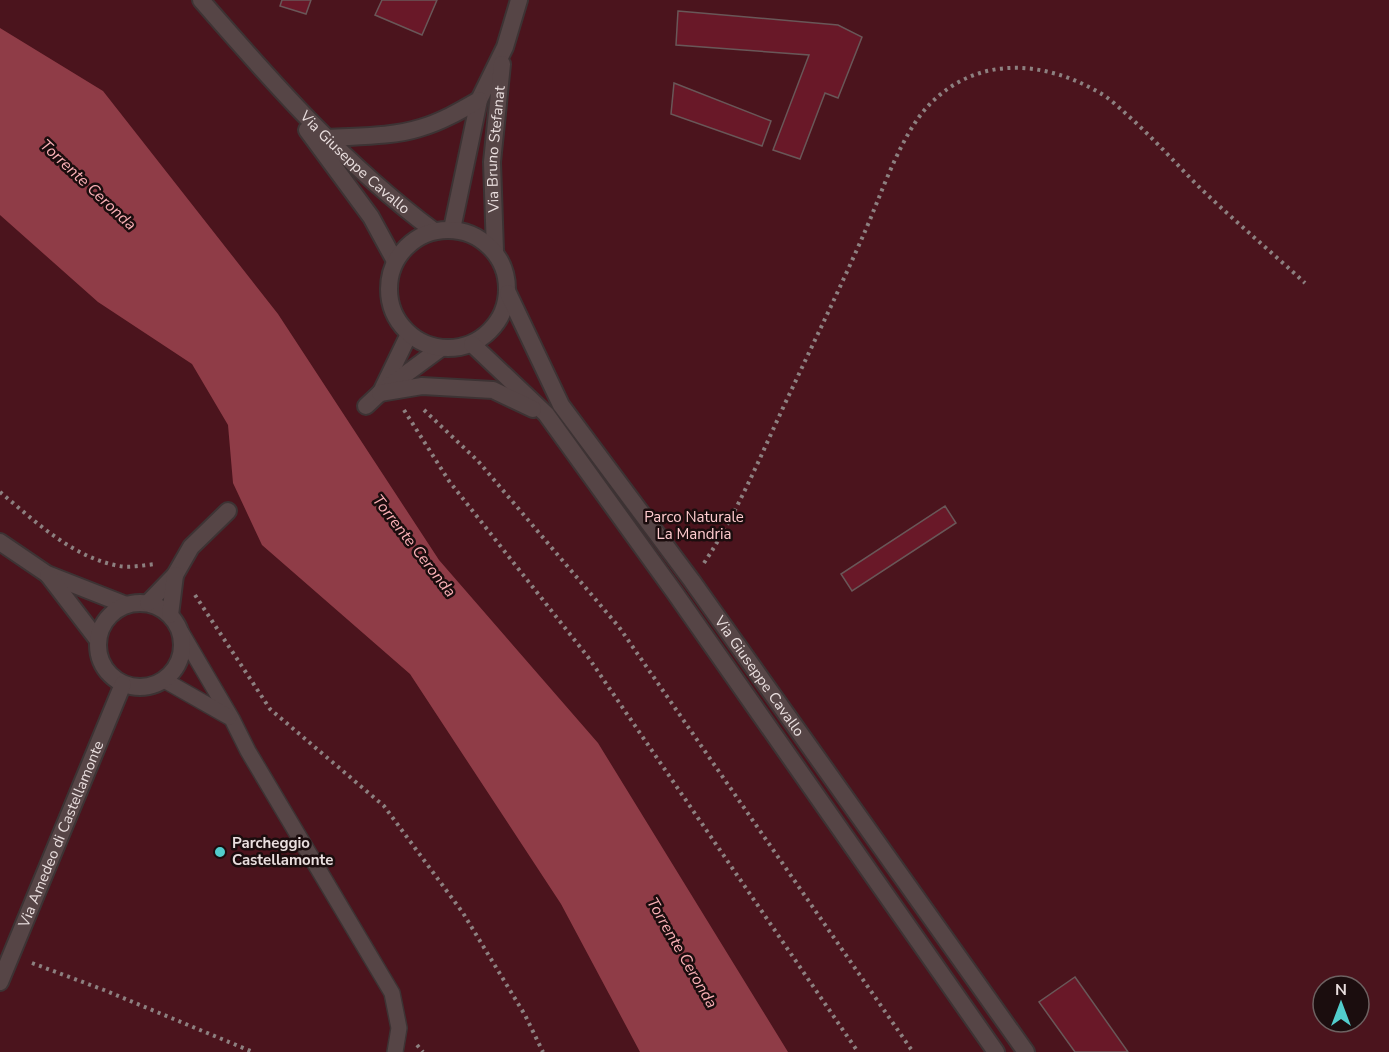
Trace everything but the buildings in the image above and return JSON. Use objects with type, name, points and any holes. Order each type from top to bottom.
[{"type":"street","name":"Via Giuseppe Cavallo","points":[[201,0],[279,90],[327,138],[394,202],[434,231]]},
{"type":"street","name":"Via Bruno Stefanat","points":[[452,229],[479,100],[505,47],[519,0]]},
{"type":"street","name":"Via Bruno Stefanat","points":[[495,251],[492,162],[505,47]]},
{"type":"street","name":"Via Giuseppe Cavallo","points":[[279,90],[371,217],[395,261]]},
{"type":"street","points":[[327,138],[387,134],[419,129],[448,118],[479,100]]},
{"type":"street","points":[[452,229],[483,240],[495,251],[503,264],[508,293],[505,309],[497,324],[486,336],[472,344],[456,348],[441,348],[424,343],[409,334],[396,318],[389,300],[389,280],[395,261],[418,237],[434,231],[452,229]]},
{"type":"street","name":"Via Giuseppe Cavallo","points":[[508,293],[561,405],[692,581],[1026,1052]]},
{"type":"street","points":[[380,393],[409,334]]},
{"type":"street","name":"Via Giuseppe Cavallo","points":[[472,344],[546,414],[675,593],[996,1052]]},
{"type":"street","points":[[366,406],[441,348]]},
{"type":"street","points":[[380,393],[422,386],[493,390],[546,414]]},
{"type":"street","points":[[148,603],[175,575],[191,547],[228,511]]},
{"type":"street","points":[[0,542],[47,574],[126,605]]},
{"type":"street","points":[[47,574],[98,639]]},
{"type":"street","points":[[170,615],[175,575]]},
{"type":"street","points":[[137,602],[148,603],[170,615],[181,632],[180,659],[164,680],[144,687],[123,684],[102,666],[98,653],[100,628],[115,610],[137,602]]},
{"type":"street","name":"Via Amedeo di Castellamonte","points":[[0,982],[5,952],[123,684]]},
{"type":"lane","points":[[181,632],[248,751],[392,993],[399,1028],[394,1052]]},
{"type":"lane","points":[[164,680],[232,719]]},
{"type":"path","points":[[692,581],[724,532],[755,470],[909,131],[929,105],[954,85],[978,74],[1005,68],[1037,68],[1071,78],[1103,94],[1133,120],[1220,207],[1305,283]]},
{"type":"path","points":[[408,406],[400,404],[449,482],[588,657],[858,1052]]},
{"type":"path","points":[[417,408],[426,410],[478,461],[619,627],[913,1052]]},
{"type":"path","points":[[0,492],[55,537],[89,557],[121,566],[156,564],[175,575],[196,597],[270,709],[384,806],[463,913],[525,1015],[543,1052]]},
{"type":"path","points":[[40,966],[254,1052]]},
{"type":"green space","name":"Parco Naturale La Mandria","points":[[0,0],[1389,0],[1389,1052],[0,1052]]},
{"type":"water","name":"Torrente Ceronda","points":[[0,28],[103,91],[278,314],[439,560],[598,743],[788,1052],[640,1052],[561,904],[410,674],[262,545],[233,483],[228,425],[192,364],[98,302],[0,215]]},
{"type":"place","name":"Parcheggio Castellamonte","points":[[220,852]]}]
